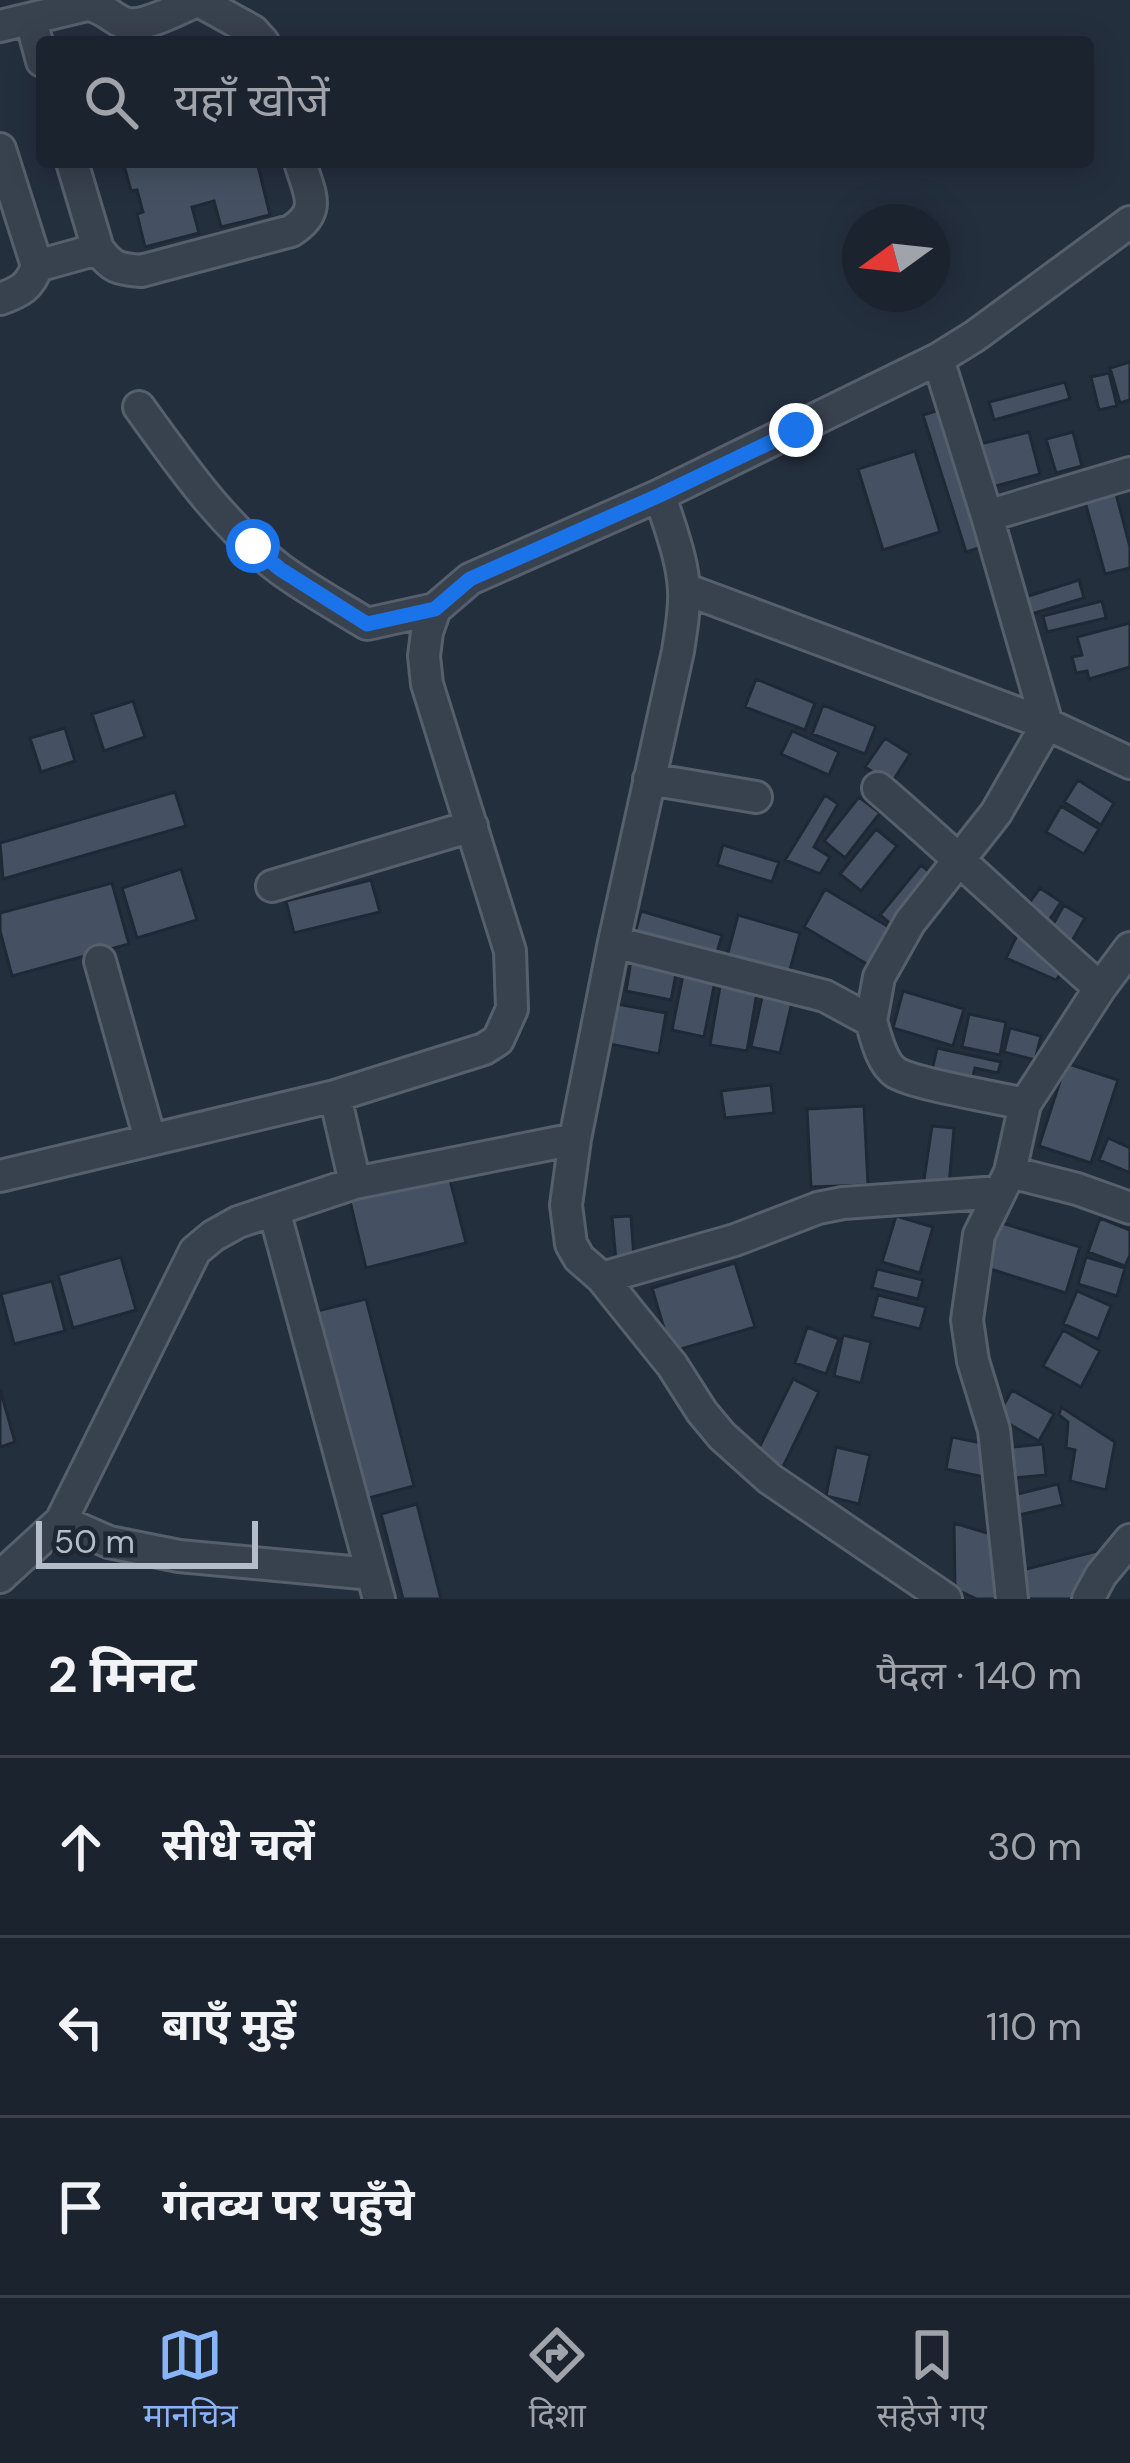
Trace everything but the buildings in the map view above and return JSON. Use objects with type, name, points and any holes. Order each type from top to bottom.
[{"type":"street","points":[[0,26],[87,5],[98,6],[127,26],[197,0],[258,36]]},
{"type":"street","points":[[32,20],[36,36]]},
{"type":"street","points":[[0,149],[37,266],[21,292],[0,299]]},
{"type":"street","points":[[74,168],[98,249],[119,269],[141,271],[291,231],[307,221],[313,205],[302,168]]},
{"type":"street","points":[[139,407],[234,529],[280,569],[367,624],[435,609],[470,579],[660,495],[938,359],[1130,222]]},
{"type":"street","points":[[37,266],[98,249]]},
{"type":"street","points":[[938,359],[1046,724],[996,813],[910,922],[879,977],[871,1021],[894,1072],[1025,1104]]},
{"type":"street","points":[[987,516],[1130,472]]},
{"type":"street","points":[[660,495],[685,589],[678,651],[575,1139],[566,1205],[571,1244],[672,1365],[722,1436],[770,1479],[946,1599]]},
{"type":"street","points":[[685,589],[1046,724],[1130,763]]},
{"type":"street","points":[[0,1176],[335,1096],[484,1049],[498,1040],[512,1010],[510,951],[428,684],[424,656],[435,609]]},
{"type":"street","points":[[649,779],[756,797]]},
{"type":"street","points":[[878,788],[1100,988]]},
{"type":"street","points":[[272,886],[472,826]]},
{"type":"street","points":[[614,942],[825,996],[871,1021]]},
{"type":"street","points":[[1012,1599],[994,1430],[973,1361],[968,1320],[980,1235],[1005,1182],[1025,1104],[1130,948]]},
{"type":"street","points":[[100,961],[150,1139]]},
{"type":"street","points":[[335,1096],[356,1183]]},
{"type":"street","points":[[0,1577],[61,1521],[195,1251],[213,1236],[238,1222],[356,1183],[575,1139]]},
{"type":"street","points":[[602,1278],[842,1203],[1005,1182],[1076,1189],[1130,1208]]},
{"type":"street","points":[[61,1521],[109,1542],[375,1587],[274,1210]]},
{"type":"street","points":[[1088,1599],[1130,1540]]},
{"type":"route","points":[[253,546],[280,569],[367,624],[435,609],[470,579],[796,430]]}]
